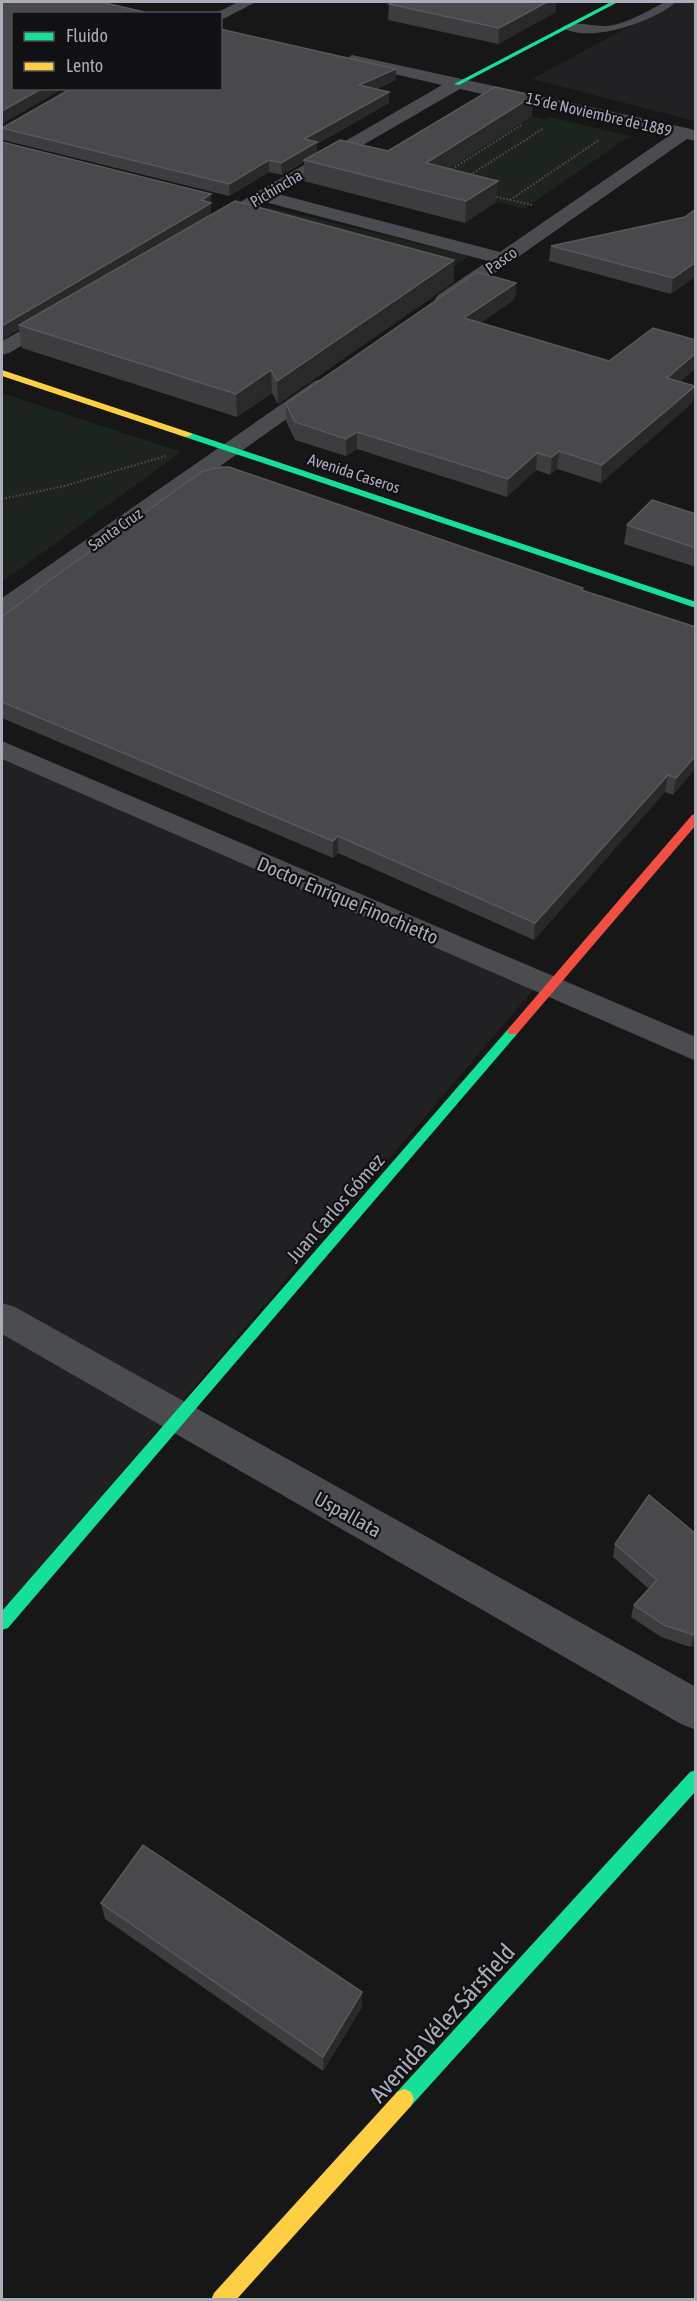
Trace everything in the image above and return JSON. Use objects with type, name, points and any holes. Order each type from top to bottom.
[{"type":"street","points":[[222,14],[249,2]]},
{"type":"street","points":[[458,84],[615,2]]},
{"type":"street","name":"15 de Noviembre de 1889","points":[[340,57],[690,135]]},
{"type":"street","name":"Pichincha","points":[[194,237],[440,91],[458,84]]},
{"type":"street","name":"Pasco","points":[[425,313],[690,135]]},
{"type":"street","points":[[263,196],[503,259]]},
{"type":"street","points":[[222,201],[245,207]]},
{"type":"street","points":[[2,349],[72,308]]},
{"type":"street","name":"Avenida Caseros","points":[[2,373],[219,455],[696,605]]},
{"type":"street","points":[[219,455],[337,374]]},
{"type":"street","name":"Santa Cruz","points":[[2,609],[219,455]]},
{"type":"street","name":"Doctor Enrique Finochietto","points":[[2,749],[696,1050]]},
{"type":"street","name":"Juan Carlos Gómez","points":[[2,1623],[696,817]]},
{"type":"street","name":"Uspallata","points":[[2,1317],[179,1420],[696,1710]]},
{"type":"street","name":"Avenida Vélez Sársfield","points":[[221,2300],[696,1778]]},
{"type":"lane","points":[[567,27],[592,31],[619,29],[671,2]]},
{"type":"path","points":[[444,174],[524,123]]},
{"type":"path","points":[[463,179],[549,124]]},
{"type":"path","points":[[510,200],[604,137],[593,134]]},
{"type":"path","points":[[487,194],[537,207]]},
{"type":"path","points":[[2,500],[64,486],[181,452],[219,455]]},
{"type":"shaded area","points":[[675,2],[695,2],[695,121],[532,79]]},
{"type":"shaded area","points":[[532,116],[545,120],[549,117],[630,136],[524,209],[426,183]]},
{"type":"shaded area","points":[[263,208],[272,208],[469,256],[438,278]]},
{"type":"shaded area","points":[[2,393],[181,452],[2,582]]},
{"type":"shaded area","points":[[2,752],[535,988],[2,1612]]},
{"type":"building","points":[[2,2],[101,2],[144,12],[12,12],[12,90],[39,90],[2,111]]},
{"type":"building","points":[[394,2],[547,2],[499,28],[389,4]]},
{"type":"building","points":[[222,29],[396,69],[359,85],[389,92],[304,139],[317,142],[281,163],[269,160],[229,184],[2,128],[68,90],[222,90]]},
{"type":"building","points":[[495,87],[533,96],[426,163],[498,181],[466,201],[304,160],[340,140],[388,151]]},
{"type":"building","points":[[2,142],[211,194],[201,200],[211,203],[2,326]]},
{"type":"building","points":[[235,201],[454,260],[277,381],[271,370],[236,394],[19,325]]},
{"type":"building","points":[[696,209],[696,262],[673,278],[551,246],[685,217]]},
{"type":"building","points":[[477,272],[516,283],[464,318],[609,361],[653,328],[696,340],[696,353],[667,378],[695,386],[602,465],[559,451],[552,457],[537,453],[508,479],[357,432],[346,439],[295,422],[286,404]]},
{"type":"building","points":[[229,467],[583,588],[581,590],[696,627],[696,755],[676,778],[668,775],[535,923],[338,836],[333,841],[2,702],[2,617],[203,471]]},
{"type":"building","points":[[652,500],[696,514],[696,548],[627,525]]},
{"type":"building","points":[[649,1495],[696,1534],[696,1634],[694,1635],[664,1625],[634,1605],[657,1580],[615,1544]]},
{"type":"building","points":[[143,1845],[362,1992],[323,2057],[101,1903]]},
{"type":"traffic: fast","points":[[457,84],[615,2]]},
{"type":"traffic: fast","points":[[188,435],[696,605]]},
{"type":"traffic: fast","points":[[2,1623],[513,1031]]},
{"type":"traffic: fast","points":[[404,2099],[696,1778]]},
{"type":"traffic: slow","points":[[2,373],[188,435]]},
{"type":"traffic: slow","points":[[221,2300],[404,2099]]},
{"type":"traffic: jam","points":[[513,1031],[696,817]]}]
